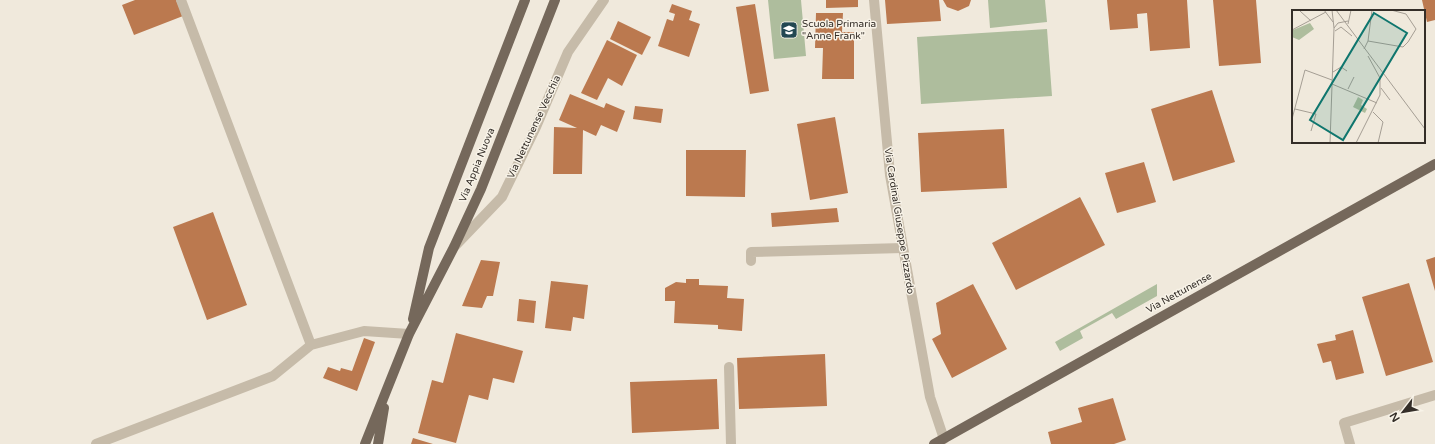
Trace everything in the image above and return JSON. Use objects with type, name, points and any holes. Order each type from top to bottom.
[{"type":"main road","name":"Via Appia Nuova","points":[[409,334],[429,248],[525,0]]},
{"type":"main road","name":"Via Appia Nuova","points":[[366,444],[409,334],[454,247],[481,189],[555,0]]},
{"type":"main road","name":"Via Nettunense","points":[[934,444],[1435,164]]},
{"type":"main road","points":[[378,444],[389,383]]},
{"type":"street","points":[[181,0],[311,345]]},
{"type":"street","name":"Via Nettunense Vecchia","points":[[454,247],[502,197],[536,127],[568,52],[604,0]]},
{"type":"street","name":"Via Cardinal Giuseppe Pizzardo","points":[[874,0],[890,175],[930,397],[944,439]]},
{"type":"street","points":[[751,261],[751,252],[902,248]]},
{"type":"street","points":[[96,444],[272,376],[311,345],[364,331],[409,334]]},
{"type":"street","points":[[729,367],[732,444]]},
{"type":"street","points":[[1350,444],[1344,423],[1435,395]]},
{"type":"green space","points":[[768,0],[801,0],[806,56],[774,59]]},
{"type":"green space","points":[[988,0],[1045,0],[1047,22],[990,28]]},
{"type":"green space","points":[[1047,29],[1052,96],[921,104],[917,37]]},
{"type":"green space","points":[[1157,284],[1157,296],[1116,319],[1112,313],[1080,331],[1083,338],[1060,351],[1055,342]]},
{"type":"building","points":[[135,0],[176,0],[183,16],[134,35],[122,5]]},
{"type":"building","points":[[826,0],[858,0],[858,7],[826,8]]},
{"type":"building","points":[[885,0],[939,0],[941,21],[887,24]]},
{"type":"building","points":[[943,0],[971,0],[969,6],[958,11],[947,7]]},
{"type":"building","points":[[1107,0],[1187,0],[1190,48],[1150,51],[1147,13],[1137,14],[1138,28],[1110,30]]},
{"type":"building","points":[[1213,0],[1256,0],[1261,63],[1219,66]]},
{"type":"building","points":[[1422,0],[1435,0],[1435,20],[1427,22]]},
{"type":"building","points":[[672,4],[692,11],[689,20],[700,24],[689,57],[658,46],[667,19],[673,21],[675,14],[669,12]]},
{"type":"building","points":[[755,4],[769,91],[750,94],[736,7]]},
{"type":"building","points":[[816,13],[843,13],[842,32],[854,32],[854,79],[822,79],[823,48],[815,48]]},
{"type":"building","points":[[618,21],[651,37],[642,55],[610,39]]},
{"type":"building","points":[[607,40],[637,55],[622,86],[608,78],[597,100],[581,93]]},
{"type":"building","points":[[1212,90],[1235,162],[1173,181],[1151,109]]},
{"type":"building","points":[[570,94],[604,108],[606,103],[625,111],[617,132],[601,125],[596,136],[583,130],[582,174],[553,174],[554,127],[577,128],[559,120]]},
{"type":"building","points":[[635,106],[663,109],[661,123],[633,119]]},
{"type":"building","points":[[835,117],[848,193],[810,200],[797,124]]},
{"type":"building","points":[[1004,129],[1007,188],[921,192],[918,133]]},
{"type":"building","points":[[686,150],[746,150],[745,197],[686,196]]},
{"type":"building","points":[[1144,162],[1156,202],[1117,213],[1105,173]]},
{"type":"building","points":[[1080,197],[1105,245],[1016,290],[992,243]]},
{"type":"building","points":[[837,208],[839,222],[772,227],[771,213]]},
{"type":"building","points":[[213,212],[247,305],[207,320],[173,227]]},
{"type":"building","points":[[1435,257],[1435,291],[1426,260]]},
{"type":"building","points":[[481,260],[500,262],[493,296],[487,296],[482,308],[462,306]]},
{"type":"building","points":[[686,279],[699,279],[699,285],[728,286],[727,298],[744,299],[742,331],[718,329],[718,325],[674,323],[675,301],[665,301],[665,288],[676,282],[686,283]]},
{"type":"building","points":[[551,281],[588,285],[584,319],[573,317],[571,331],[545,328]]},
{"type":"building","points":[[1409,283],[1433,362],[1386,376],[1362,297]]},
{"type":"building","points":[[973,284],[1007,349],[952,378],[932,339],[941,334],[936,303]]},
{"type":"building","points":[[519,299],[536,301],[534,323],[517,321]]},
{"type":"building","points":[[1353,330],[1364,373],[1336,380],[1331,361],[1323,363],[1317,344],[1336,340],[1335,335]]},
{"type":"building","points":[[456,333],[523,351],[514,383],[493,378],[488,400],[469,395],[456,443],[418,433],[432,380],[443,383]]},
{"type":"building","points":[[364,338],[375,342],[357,391],[323,378],[328,367],[340,371],[341,368],[352,371]]},
{"type":"building","points":[[825,354],[827,406],[739,409],[737,358]]},
{"type":"building","points":[[717,379],[719,429],[632,433],[630,382]]},
{"type":"building","points":[[1113,398],[1126,440],[1114,444],[1051,444],[1048,432],[1082,422],[1078,408]]},
{"type":"building","points":[[413,438],[433,444],[411,444]]},
{"type":"place","name":"Scuola Primaria \"Anne Frank\"","points":[[789,30]]}]
